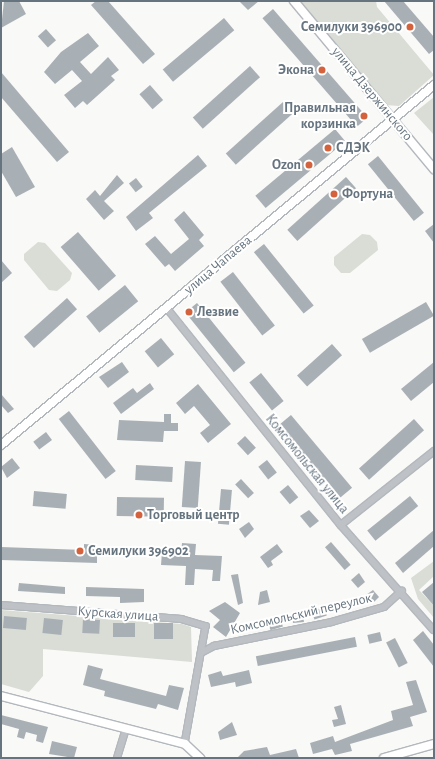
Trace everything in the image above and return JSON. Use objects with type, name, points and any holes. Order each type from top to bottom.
[{"type":"street","name":"улица Дзержинского","points":[[294,1],[434,169]]},
{"type":"street","name":"улица Чапаева","points":[[1,445],[393,121],[434,85]]},
{"type":"street","name":"Комсомольская улица","points":[[167,308],[341,525],[402,591],[434,630]]},
{"type":"street","points":[[341,525],[434,451]]},
{"type":"street","name":"Комсомольский переулок","points":[[201,653],[214,646],[332,622],[384,607],[402,591]]},
{"type":"street","name":"Курская улица","points":[[1,605],[181,619],[206,626],[201,653]]},
{"type":"street","points":[[185,744],[201,653]]},
{"type":"street","points":[[1,696],[185,744],[200,758]]},
{"type":"street","points":[[117,758],[126,729]]},
{"type":"street","points":[[384,758],[434,744]]},
{"type":"shaded area","points":[[300,1],[376,1],[377,7],[434,75],[399,106],[385,105]]},
{"type":"shaded area","points":[[434,97],[434,135],[414,113]]},
{"type":"shaded area","points":[[362,234],[370,235],[377,242],[378,250],[350,273],[341,273],[334,265],[334,257]]},
{"type":"shaded area","points":[[38,242],[45,243],[72,273],[70,280],[57,291],[49,290],[24,260],[24,254]]},
{"type":"shaded area","points":[[434,561],[434,576],[419,590],[434,606],[434,618],[418,599],[411,578]]},
{"type":"shaded area","points":[[1,610],[182,624],[191,627],[192,662],[43,649],[43,676],[29,692],[1,684]]},
{"type":"building","points":[[4,1],[19,1],[26,14],[1,28]]},
{"type":"building","points":[[96,1],[108,1],[155,54],[143,64],[91,5]]},
{"type":"building","points":[[239,1],[259,1],[248,10]]},
{"type":"building","points":[[384,1],[403,1],[434,37],[434,50],[429,54]]},
{"type":"building","points":[[273,9],[367,118],[357,127],[262,18]]},
{"type":"building","points":[[224,18],[234,30],[173,82],[163,69]]},
{"type":"building","points":[[46,29],[56,40],[48,48],[38,36]]},
{"type":"building","points":[[88,33],[99,46],[80,62],[91,74],[108,57],[119,70],[111,76],[115,80],[87,105],[83,101],[75,108],[64,95],[82,81],[72,70],[55,84],[44,72],[61,52]]},
{"type":"building","points":[[250,66],[260,77],[203,129],[193,118]]},
{"type":"building","points":[[1,72],[69,152],[57,162],[1,97]]},
{"type":"building","points":[[150,85],[163,100],[153,109],[139,94]]},
{"type":"building","points":[[283,102],[293,113],[236,165],[226,154]]},
{"type":"building","points":[[335,129],[345,141],[266,208],[255,196]]},
{"type":"building","points":[[12,147],[35,187],[16,197],[1,171],[1,154]]},
{"type":"building","points":[[198,155],[207,166],[149,213],[153,218],[136,231],[126,217]]},
{"type":"building","points":[[378,156],[424,213],[414,221],[368,164]]},
{"type":"building","points":[[117,175],[124,183],[104,201],[114,211],[104,220],[86,199],[95,190],[100,196]]},
{"type":"building","points":[[346,177],[356,188],[297,241],[287,230]]},
{"type":"building","points":[[136,178],[143,187],[136,192],[129,184]]},
{"type":"building","points":[[184,211],[204,235],[199,240],[204,246],[175,271],[169,264],[165,267],[145,244],[155,236],[171,254],[189,239],[174,220]]},
{"type":"building","points":[[434,224],[434,243],[425,231]]},
{"type":"building","points":[[78,232],[116,276],[99,291],[61,247]]},
{"type":"building","points":[[264,244],[314,305],[304,314],[254,252]]},
{"type":"building","points":[[1,260],[12,273],[1,283]]},
{"type":"building","points":[[233,272],[275,326],[262,335],[220,282]]},
{"type":"building","points":[[125,285],[138,301],[99,333],[86,316]]},
{"type":"building","points":[[67,298],[77,309],[34,348],[24,337]]},
{"type":"building","points":[[426,302],[434,316],[370,353],[362,339]]},
{"type":"building","points":[[197,303],[245,363],[234,372],[185,312]]},
{"type":"building","points":[[161,338],[174,354],[158,368],[145,351]]},
{"type":"building","points":[[332,344],[342,355],[307,387],[297,375]]},
{"type":"building","points":[[122,362],[129,372],[108,388],[99,377]]},
{"type":"building","points":[[434,362],[434,382],[411,401],[401,389]]},
{"type":"building","points":[[261,373],[284,401],[272,410],[249,382]]},
{"type":"building","points":[[150,383],[154,389],[121,414],[113,403],[133,388],[137,393]]},
{"type":"building","points":[[198,384],[231,424],[208,443],[200,433],[210,425],[194,406],[185,414],[176,403]]},
{"type":"building","points":[[1,394],[14,409],[8,413],[1,405]]},
{"type":"building","points":[[69,411],[116,471],[106,479],[59,419]]},
{"type":"building","points":[[164,414],[171,414],[171,423],[178,423],[178,431],[164,431],[163,442],[117,440],[119,420],[164,422]]},
{"type":"building","points":[[291,415],[352,488],[340,498],[279,425]]},
{"type":"building","points":[[414,419],[424,430],[369,480],[359,469]]},
{"type":"building","points":[[46,432],[52,440],[39,450],[33,442]]},
{"type":"building","points":[[245,436],[256,448],[248,455],[237,444]]},
{"type":"building","points":[[12,458],[20,468],[7,478],[1,467]]},
{"type":"building","points":[[267,460],[277,473],[268,479],[258,467]]},
{"type":"building","points":[[185,461],[201,462],[198,508],[182,507]]},
{"type":"building","points":[[136,465],[173,467],[172,482],[135,480]]},
{"type":"building","points":[[241,479],[254,493],[248,498],[235,484]]},
{"type":"building","points":[[288,485],[298,497],[290,504],[280,492]]},
{"type":"building","points":[[221,489],[232,490],[229,525],[218,524]]},
{"type":"building","points":[[34,491],[67,494],[66,509],[33,506]]},
{"type":"building","points":[[410,496],[418,506],[375,541],[367,531]]},
{"type":"building","points":[[117,497],[164,498],[164,517],[117,516]]},
{"type":"building","points":[[309,510],[319,521],[310,528],[300,516]]},
{"type":"building","points":[[249,522],[254,529],[245,538],[239,529]]},
{"type":"building","points":[[434,530],[434,546],[403,573],[395,563]]},
{"type":"building","points":[[331,542],[351,565],[345,570],[325,547]]},
{"type":"building","points":[[182,543],[196,544],[195,555],[222,556],[220,581],[212,581],[213,570],[195,569],[194,585],[185,585],[186,566],[161,565],[162,552],[181,554]]},
{"type":"building","points":[[84,544],[97,545],[97,563],[1,560],[1,547],[84,550]]},
{"type":"building","points":[[277,544],[283,552],[271,561],[273,565],[268,568],[260,557]]},
{"type":"building","points":[[359,573],[365,582],[358,588],[351,580]]},
{"type":"building","points":[[238,574],[243,603],[238,605],[231,575]]},
{"type":"building","points":[[434,582],[434,606],[422,592]]},
{"type":"building","points":[[19,583],[65,587],[65,594],[18,591]]},
{"type":"building","points":[[86,587],[144,589],[144,602],[120,603],[120,597],[86,596]]},
{"type":"building","points":[[267,590],[270,602],[258,605],[260,592]]},
{"type":"building","points":[[373,590],[379,597],[373,603],[366,595]]},
{"type":"building","points":[[225,602],[240,613],[226,637],[213,627],[220,620],[209,611]]},
{"type":"building","points":[[324,607],[327,616],[314,620],[312,611]]},
{"type":"building","points":[[303,613],[304,622],[293,623],[292,614]]},
{"type":"building","points":[[4,616],[27,618],[26,630],[3,628]]},
{"type":"building","points":[[280,617],[283,627],[270,630],[268,621]]},
{"type":"building","points":[[44,618],[63,620],[61,635],[42,633]]},
{"type":"building","points":[[83,619],[100,620],[99,634],[82,633]]},
{"type":"building","points":[[113,623],[135,623],[135,637],[113,637]]},
{"type":"building","points":[[154,623],[173,623],[173,639],[154,639]]},
{"type":"building","points":[[423,631],[434,645],[434,667],[413,640]]},
{"type":"building","points":[[380,632],[382,641],[369,644],[367,635]]},
{"type":"building","points":[[355,637],[357,647],[258,666],[256,656]]},
{"type":"building","points":[[395,638],[408,663],[399,667],[386,643]]},
{"type":"building","points":[[88,665],[103,669],[100,679],[166,696],[169,685],[184,688],[178,710],[158,704],[156,709],[104,696],[105,691],[83,685]]},
{"type":"building","points":[[249,670],[252,683],[236,687],[235,682],[211,687],[208,675],[221,671],[223,676]]},
{"type":"building","points":[[416,680],[427,712],[410,717],[413,726],[350,744],[352,751],[335,755],[332,749],[313,754],[310,743],[333,736],[335,742],[393,720],[391,711],[413,705],[406,682]]},
{"type":"building","points":[[341,705],[346,724],[334,727],[332,720],[338,719],[334,707]]},
{"type":"building","points":[[1,715],[48,727],[43,743],[36,741],[37,735],[26,732],[24,739],[17,737],[19,729],[1,724]]},
{"type":"building","points":[[232,722],[237,735],[220,740],[218,732]]},
{"type":"building","points":[[52,741],[77,747],[74,758],[49,754]]},
{"type":"building","points":[[267,747],[270,755],[296,749],[299,758],[237,758],[244,751]]},
{"type":"place","name":"Семилуки 396900","points":[[410,27]]},
{"type":"place","name":"Экона","points":[[322,70]]},
{"type":"place","name":"Правильная корзинка","points":[[364,116]]},
{"type":"place","name":"СДЭК","points":[[328,148]]},
{"type":"place","name":"Ozon","points":[[309,165]]},
{"type":"place","name":"Фортуна","points":[[334,194]]},
{"type":"place","name":"Лезвие","points":[[189,312]]},
{"type":"place","name":"Торговый центр","points":[[139,515]]},
{"type":"place","name":"Семилуки 396902","points":[[80,551]]}]
